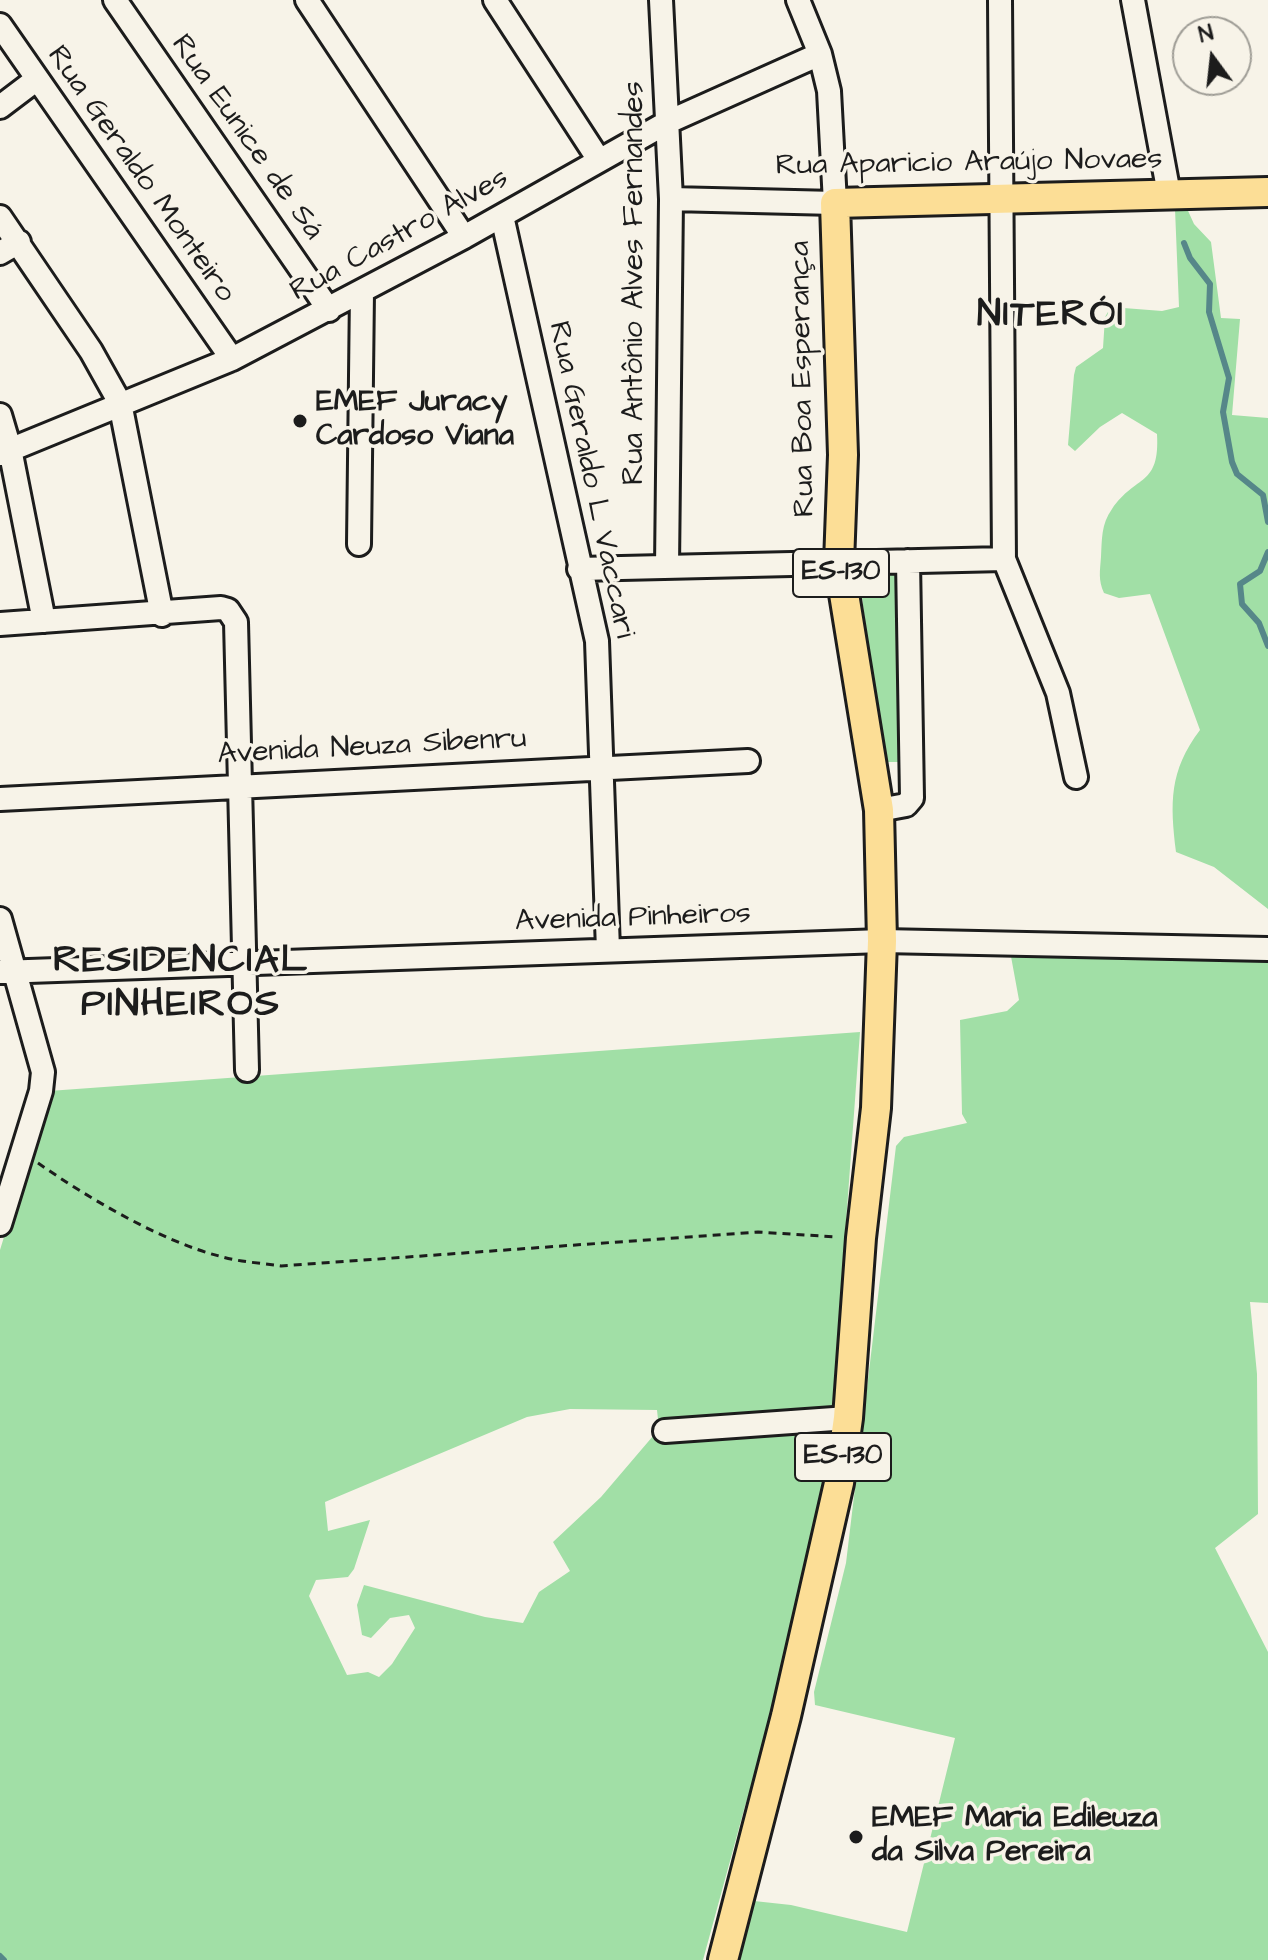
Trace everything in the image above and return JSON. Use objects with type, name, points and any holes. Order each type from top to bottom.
[{"type":"main road","name":"Rua Aparicio Araújo Novaes","points":[[835,203],[1003,196],[1268,192]]},
{"type":"main road","name":"Rua Boa Esperança","points":[[835,203],[843,455],[839,563],[879,810],[882,941]]},
{"type":"main road","name":"ES-130","points":[[723,1960],[826,1547],[848,1418],[861,1238],[876,1108],[882,941]]},
{"type":"street","name":"Rua Eunice de Sá","points":[[115,0],[329,310]]},
{"type":"street","points":[[307,0],[464,237]]},
{"type":"street","points":[[495,0],[599,160]]},
{"type":"street","name":"Rua Antônio Alves Fernandes","points":[[661,0],[671,199],[667,567]]},
{"type":"street","name":"Rua Boa Esperança","points":[[798,0],[820,54],[829,91],[835,203]]},
{"type":"street","points":[[1000,0],[1004,559],[1058,693],[1076,777]]},
{"type":"street","points":[[1133,0],[1169,194]]},
{"type":"street","name":"Rua Geraldo Monteiro","points":[[0,25],[232,359]]},
{"type":"street","name":"Rua Castro Alves","points":[[5,452],[232,359],[464,237],[668,122],[820,54]]},
{"type":"street","points":[[0,107],[37,79]]},
{"type":"street","name":"Rua Aparicio Araújo Novaes","points":[[671,199],[835,203]]},
{"type":"street","name":"Rua Geraldo L Vaccari","points":[[502,216],[597,641],[608,950]]},
{"type":"street","points":[[0,217],[9,248],[91,351],[120,403],[162,615]]},
{"type":"street","points":[[359,544],[362,292]]},
{"type":"street","points":[[0,415],[5,452],[44,621]]},
{"type":"street","points":[[579,569],[1004,559]]},
{"type":"street","points":[[879,810],[906,805],[912,798],[908,561]]},
{"type":"street","points":[[0,624],[162,615],[221,608],[232,614],[236,622],[242,784],[247,1070]]},
{"type":"street","name":"Avenida Neuza Sibenru","points":[[0,799],[242,784],[748,761]]},
{"type":"street","points":[[0,919],[7,972],[43,1072],[41,1091],[11,1150],[0,1224]]},
{"type":"street","name":"Avenida Pinheiros","points":[[7,972],[882,941],[1268,949]]},
{"type":"street","points":[[665,1431],[848,1418]]},
{"type":"path","points":[[11,1150],[161,1233],[219,1256],[281,1266],[758,1232],[861,1238]]},
{"type":"green space","points":[[1184,202],[1194,224],[1211,242],[1221,318],[1240,319],[1232,415],[1268,418],[1268,909],[1214,867],[1176,852],[1174,788],[1182,759],[1200,730],[1150,594],[1119,598],[1104,593],[1101,584],[1102,538],[1106,520],[1121,498],[1150,472],[1155,463],[1157,434],[1122,413],[1100,427],[1075,451],[1068,445],[1076,367],[1103,348],[1105,317],[1111,307],[1162,311],[1179,307],[1175,209],[1177,203]]},
{"type":"green space","points":[[859,574],[897,574],[899,762],[883,762]]},
{"type":"green space","points":[[1010,951],[1268,956],[1268,1303],[1250,1302],[1257,1374],[1258,1514],[1215,1548],[1268,1652],[1268,1960],[737,1960],[754,1901],[791,1905],[907,1932],[955,1738],[815,1705],[814,1692],[846,1563],[896,1146],[904,1137],[967,1123],[962,1114],[960,1020],[1007,1011],[1019,1000]]},
{"type":"green space","points":[[860,1032],[832,1412],[839,1422],[805,1622],[745,1806],[703,1960],[0,1960],[0,1250],[49,1091]],"holes":[[[570,1409],[657,1410],[659,1429],[601,1497],[553,1542],[570,1571],[539,1592],[523,1623],[485,1617],[364,1585],[357,1605],[362,1635],[371,1638],[390,1618],[409,1615],[415,1628],[392,1664],[379,1677],[368,1672],[347,1675],[309,1596],[316,1580],[348,1577],[354,1569],[370,1520],[328,1531],[325,1502],[527,1417]]]},
{"type":"waterway","points":[[1184,243],[1190,258],[1210,284],[1209,312],[1229,378],[1223,412],[1232,462],[1237,474],[1263,495],[1268,522]]},
{"type":"waterway","points":[[1268,552],[1260,571],[1240,584],[1242,604],[1259,623],[1268,646]]},
{"type":"waterway","points":[[0,1956],[4,1960]]},
{"type":"place","name":"EMEF Juracy Cardoso Viana","points":[[300,421]]},
{"type":"place","name":"EMEF Maria Edileuza da Silva Pereira","points":[[856,1837]]},
{"type":"district","name":"NITERÓI","points":[[1051,317]]},
{"type":"district","name":"RESIDENCIAL PINHEIROS","points":[[181,985]]}]
